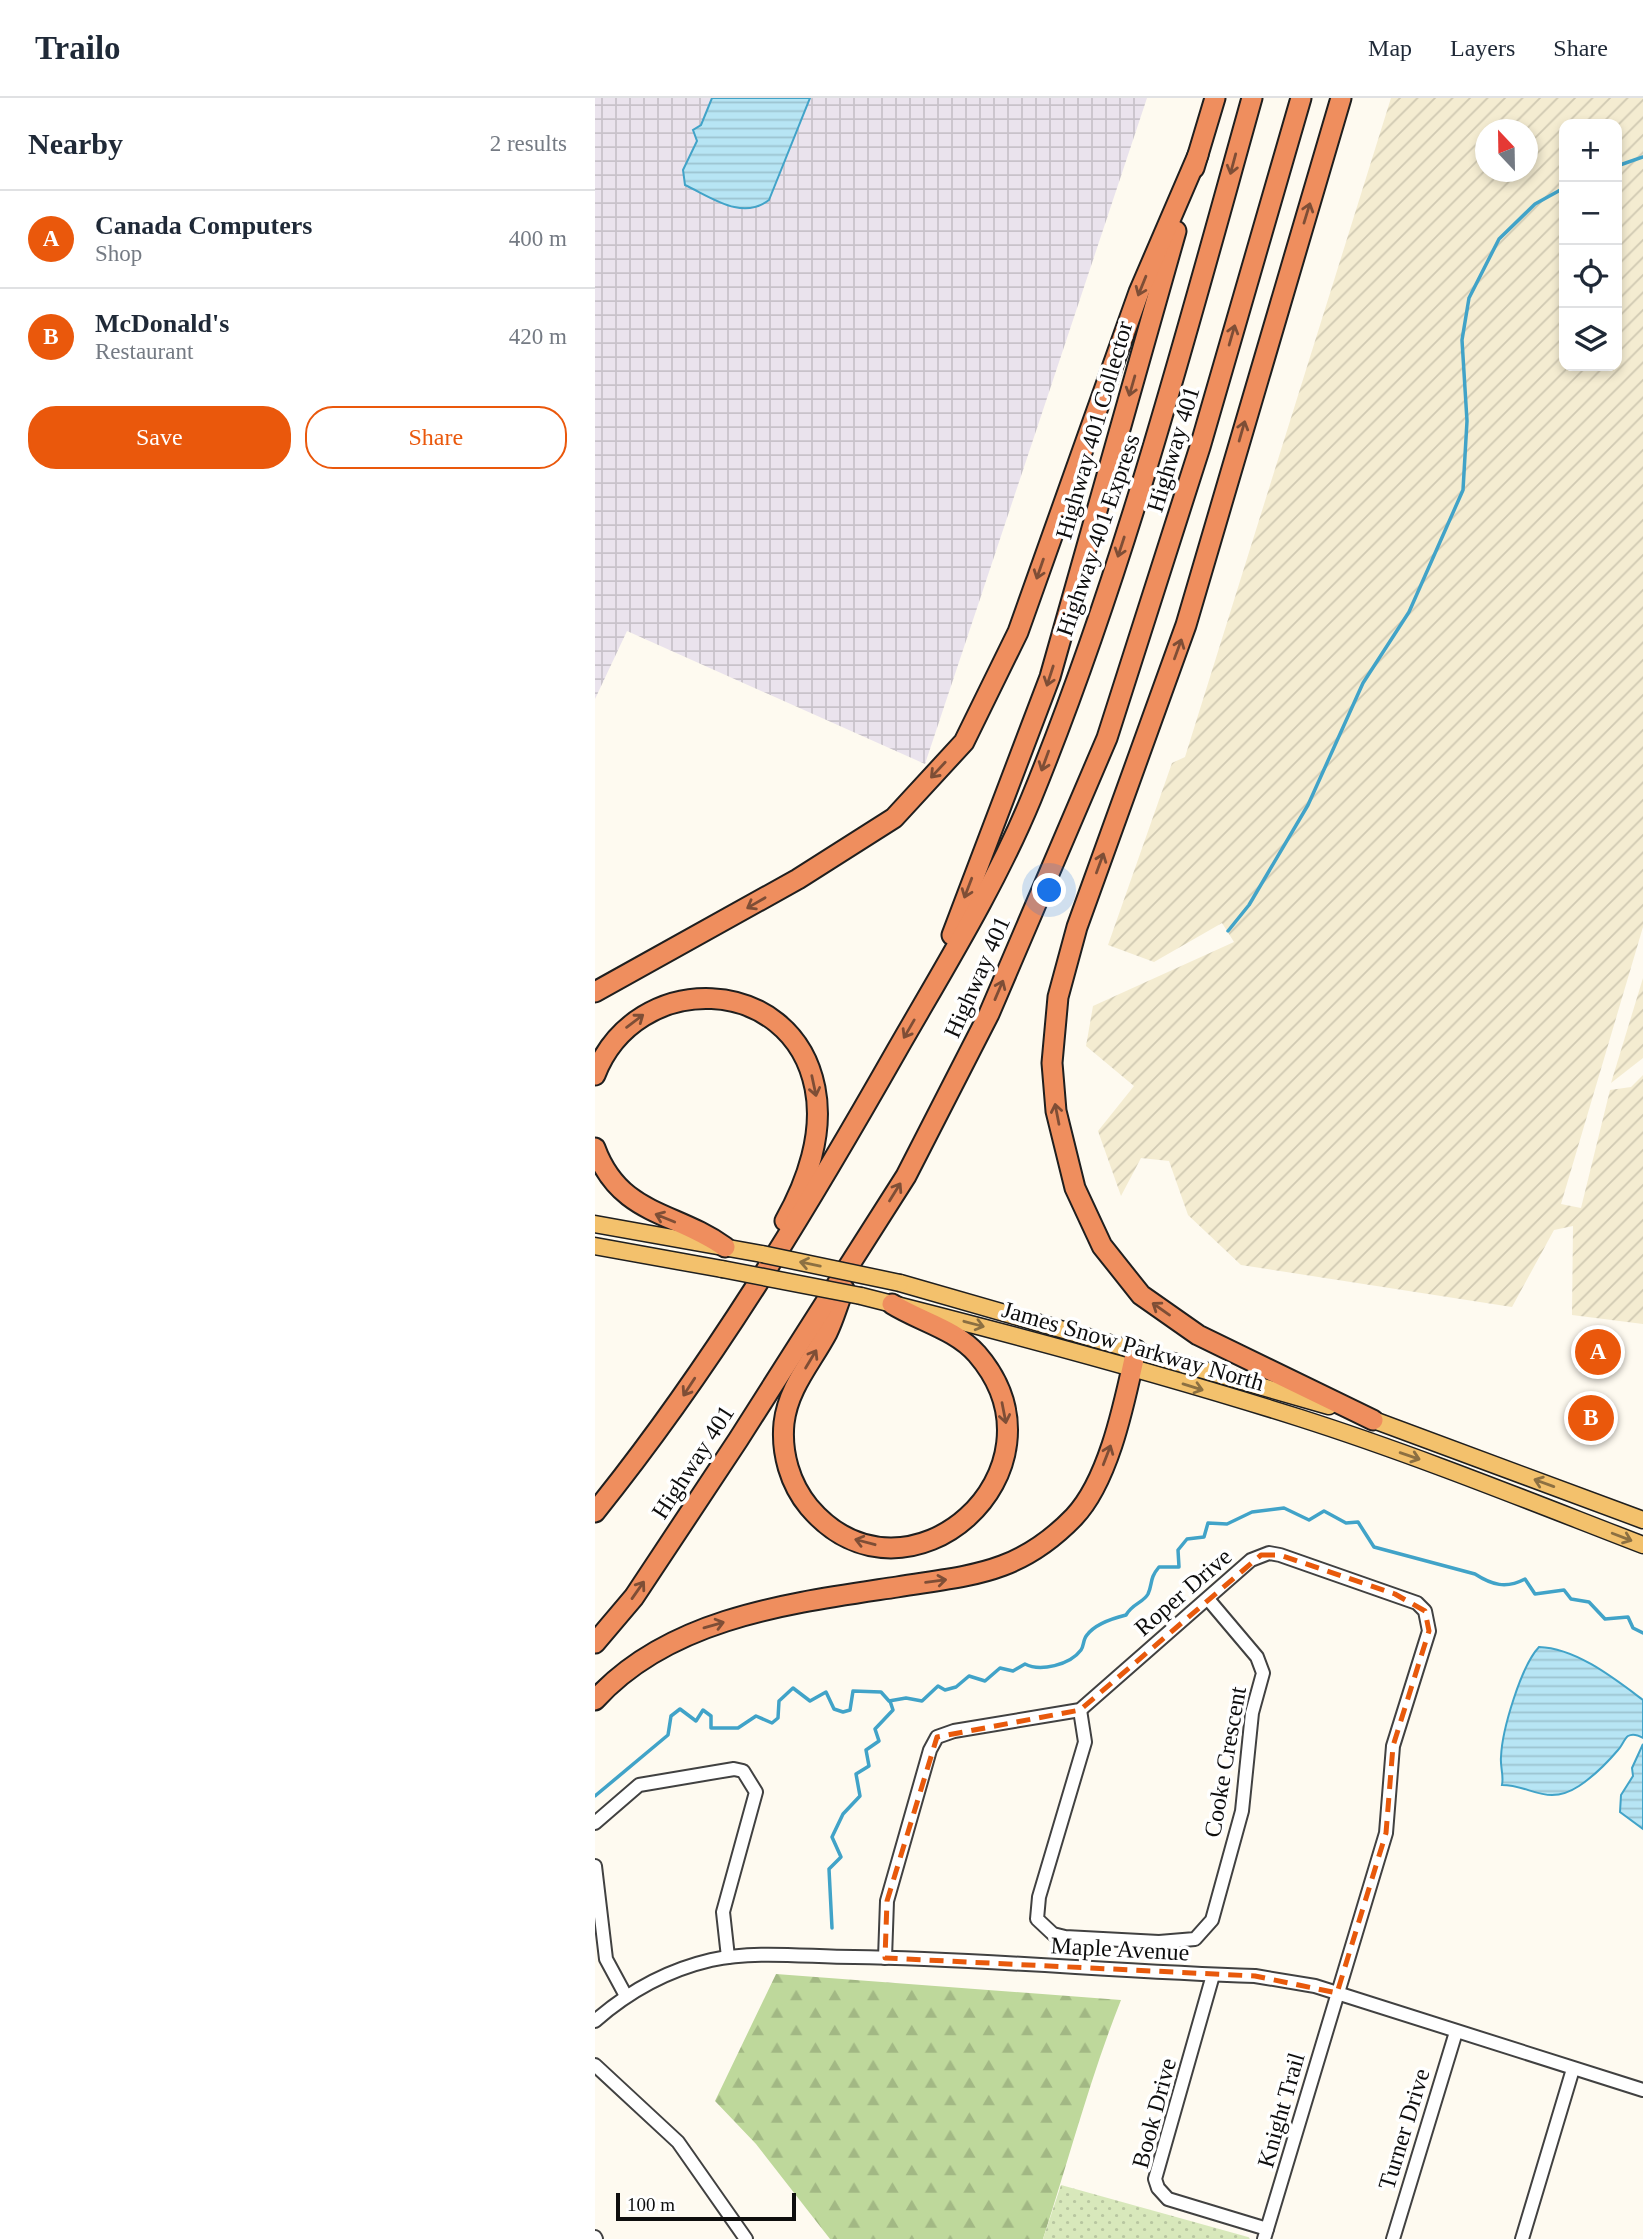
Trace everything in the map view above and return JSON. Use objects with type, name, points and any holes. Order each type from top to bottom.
[{"type":"highway","name":"Highway 401 Collector","points":[[943,970],[955,921],[1050,677],[1215,98]]},
{"type":"highway","name":"Highway 401 Express","points":[[943,970],[1030,801],[1115,566],[1165,410],[1252,98]]},
{"type":"highway","name":"Highway 401","points":[[595,1643],[641,1586],[906,1176],[989,1014],[1107,738],[1200,447],[1301,98]]},
{"type":"highway","points":[[1341,98],[1186,625],[1077,927],[1058,997],[1052,1063],[1056,1111],[1075,1188],[1102,1246],[1141,1295],[1198,1335],[1373,1419]]},
{"type":"highway","points":[[595,992],[798,879],[894,818],[964,742],[1018,632],[1139,292],[1198,155]]},
{"type":"highway","name":"Highway 401","points":[[595,1513],[659,1433],[808,1205],[943,970]]},
{"type":"highway","points":[[595,1075],[611,1044],[638,1018],[672,1002],[697,998],[734,1001],[757,1011],[778,1025],[802,1054],[812,1076],[817,1101],[810,1163],[793,1207],[727,1330]]},
{"type":"highway","points":[[595,1148],[607,1173],[632,1200],[666,1219],[700,1230],[725,1247]]},
{"type":"highway","points":[[859,1250],[827,1332],[792,1391],[784,1423],[785,1456],[796,1488],[826,1523],[852,1538],[897,1546],[942,1536],[979,1509],[991,1492],[1002,1467],[1006,1427],[998,1388],[976,1353],[958,1338],[892,1304]]},
{"type":"highway","points":[[595,1700],[652,1655],[702,1628],[772,1608],[974,1577],[1010,1565],[1044,1544],[1076,1516],[1100,1475],[1113,1440],[1134,1359]]},
{"type":"main road","name":"James Snow Parkway North","points":[[595,1224],[762,1254],[900,1283],[1134,1359],[1451,1471],[1643,1545]]},
{"type":"main road","name":"James Snow Parkway North","points":[[595,1246],[861,1296],[1134,1359],[1373,1419],[1643,1520]]},
{"type":"street","name":"Roper Drive","points":[[1080,1710],[1251,1560],[1269,1553],[1417,1603],[1425,1611],[1430,1623],[1393,1746],[1386,1833],[1337,1993]]},
{"type":"street","name":"Cooke Crescent","points":[[1080,1710],[1085,1742],[1039,1897],[1037,1919],[1053,1934],[1065,1937],[1159,1942],[1195,1939],[1212,1920],[1242,1811],[1252,1713],[1263,1673],[1258,1657],[1208,1599]]},
{"type":"street","points":[[885,1958],[887,1901],[930,1750],[937,1737],[954,1731],[1080,1710]]},
{"type":"street","points":[[595,1823],[639,1785],[734,1769],[743,1771],[756,1792],[723,1912],[728,1957]]},
{"type":"street","points":[[595,1866],[606,1959],[626,1996]]},
{"type":"street","name":"Maple Avenue","points":[[595,2021],[626,1996],[686,1968],[728,1957],[885,1958],[1255,1976],[1337,1993],[1643,2090]]},
{"type":"street","name":"Book Drive","points":[[1213,1975],[1155,2179],[1158,2188],[1168,2199],[1266,2234]]},
{"type":"street","name":"Knight Trail","points":[[1266,2234],[1337,1993]]},
{"type":"street","name":"Turner Drive","points":[[1392,2239],[1456,2032]]},
{"type":"street","points":[[595,2066],[678,2142],[746,2239]]},
{"type":"street","points":[[1522,2239],[1573,2069]]},
{"type":"highlighted area","points":[[1261,1555],[1280,1555],[1395,1594],[1425,1611],[1429,1631],[1393,1746],[1386,1833],[1337,1993],[1255,1976],[885,1958],[887,1901],[937,1737],[1080,1710]]},
{"type":"shaded area","points":[[595,98],[1147,98],[925,764],[627,631],[595,699]]},
{"type":"shaded area","points":[[1391,98],[1643,98],[1643,927],[1561,1204],[1581,1208],[1610,1090],[1631,1087],[1643,1075],[1643,1324],[1572,1315],[1573,1226],[1554,1230],[1512,1307],[1241,1265],[1188,1215],[1169,1161],[1141,1158],[1121,1196],[1098,1131],[1134,1086],[1086,1046],[1093,1006],[1234,942],[1222,923],[1154,962],[1108,945],[1172,763],[1185,757]]},
{"type":"shaded area","points":[[1643,978],[1643,1058],[1611,1083]]},
{"type":"green space","points":[[776,1974],[1121,2000],[1043,2239],[830,2239],[756,2144],[715,2101]]},
{"type":"green space","points":[[1061,2185],[1248,2237],[1250,2239],[1043,2239]]},
{"type":"water","points":[[712,98],[810,98],[769,200],[759,206],[737,208],[685,185],[683,170],[697,141],[693,130],[701,125]]},
{"type":"water","points":[[1539,1647],[1581,1659],[1608,1674],[1643,1700],[1643,1738],[1628,1736],[1614,1755],[1590,1778],[1558,1795],[1502,1785],[1502,1745],[1509,1715],[1519,1683]]},
{"type":"water","points":[[1643,1744],[1643,1829],[1620,1812],[1621,1795],[1633,1776],[1632,1768]]},
{"type":"waterway","points":[[1622,164],[1643,157]]},
{"type":"waterway","points":[[1228,931],[1249,905],[1308,805],[1363,683],[1409,612],[1463,490],[1467,421],[1462,340],[1469,298],[1499,239],[1535,204],[1559,191]]},
{"type":"waterway","points":[[595,1796],[668,1735],[671,1716],[680,1709],[696,1721],[703,1710],[711,1716],[711,1728],[738,1728],[756,1716],[772,1723],[778,1718],[779,1701],[793,1688],[810,1701],[826,1692],[834,1709],[843,1712],[850,1710],[853,1691],[881,1692],[889,1701],[906,1698],[922,1701],[938,1686],[945,1690],[956,1687],[969,1676],[985,1681],[1000,1668],[1013,1671],[1025,1664],[1046,1667],[1070,1660],[1081,1650],[1090,1631],[1126,1615],[1146,1597],[1159,1567],[1179,1567],[1178,1550],[1187,1539],[1204,1537],[1208,1523],[1227,1524],[1252,1512],[1284,1508],[1309,1520],[1324,1511],[1346,1523],[1358,1522],[1374,1547],[1475,1574],[1499,1584],[1512,1584],[1525,1579],[1535,1594],[1564,1590],[1571,1599],[1589,1602],[1605,1619],[1628,1617],[1633,1628],[1643,1633]]},
{"type":"waterway","points":[[832,1928],[829,1869],[841,1857],[832,1837],[843,1814],[860,1796],[856,1774],[869,1766],[866,1750],[879,1741],[875,1729],[893,1710],[890,1701]]},
{"type":"place","name":"Canada Computers","points":[[1598,1352]]},
{"type":"place","name":"McDonald's","points":[[1591,1418]]}]
